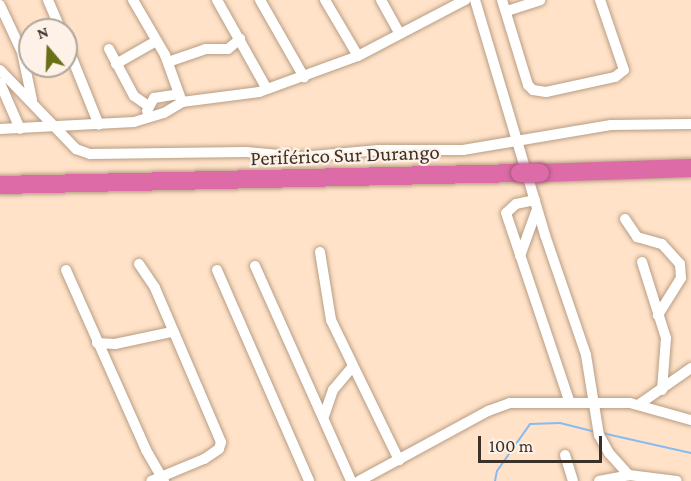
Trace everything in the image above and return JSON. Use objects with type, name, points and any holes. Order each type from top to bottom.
[{"type":"highway","name":"Periférico Sur Durango","points":[[0,185],[691,168]]},
{"type":"street","points":[[48,0],[56,18]]},
{"type":"street","points":[[133,0],[168,62],[180,98]]},
{"type":"street","points":[[217,0],[267,89]]},
{"type":"street","points":[[260,0],[304,77]]},
{"type":"street","points":[[325,0],[358,56]]},
{"type":"street","points":[[381,0],[399,32]]},
{"type":"street","points":[[147,105],[154,98],[180,98],[267,89],[304,77],[358,56],[443,4],[465,0]]},
{"type":"street","points":[[475,0],[519,141],[536,205],[586,356],[603,444],[629,475]]},
{"type":"street","points":[[540,0],[505,5],[528,85],[546,92],[615,77],[624,70],[600,0]]},
{"type":"street","points":[[0,5],[22,52],[32,100]]},
{"type":"street","points":[[168,62],[206,49],[228,49],[240,39]]},
{"type":"street","points":[[116,64],[156,41]]},
{"type":"street","points":[[109,49],[134,96],[147,105],[149,117]]},
{"type":"street","points":[[0,70],[59,128],[76,149],[100,154],[246,152],[302,157],[379,150],[481,148],[610,125],[691,124]]},
{"type":"street","points":[[78,73],[99,125]]},
{"type":"street","points":[[0,83],[20,129]]},
{"type":"street","points":[[0,129],[99,125],[149,117],[180,98]]},
{"type":"street","points":[[536,205],[516,204],[506,213],[570,403]]},
{"type":"street","points":[[520,257],[536,205]]},
{"type":"street","points":[[625,219],[637,237],[662,243],[680,264],[681,278],[658,315]]},
{"type":"street","points":[[320,252],[326,305],[399,460]]},
{"type":"street","points":[[642,262],[666,348],[661,373],[662,390]]},
{"type":"street","points":[[139,264],[155,288],[171,332],[221,442],[214,454],[163,479],[151,481]]},
{"type":"street","points":[[255,266],[324,416],[351,481]]},
{"type":"street","points":[[66,270],[146,450],[163,479]]},
{"type":"street","points":[[217,270],[309,481]]},
{"type":"street","points":[[97,343],[115,344],[171,332]]},
{"type":"street","points":[[324,416],[333,390],[353,366]]},
{"type":"street","points":[[638,405],[691,368]]},
{"type":"street","points":[[359,481],[499,406],[570,403],[638,405],[691,420]]},
{"type":"street","points":[[565,455],[573,481]]},
{"type":"street","points":[[599,481],[629,475],[677,481]]},
{"type":"waterway","points":[[495,481],[497,471],[530,424],[560,423],[593,431]]},
{"type":"waterway","points":[[602,433],[691,453]]}]
